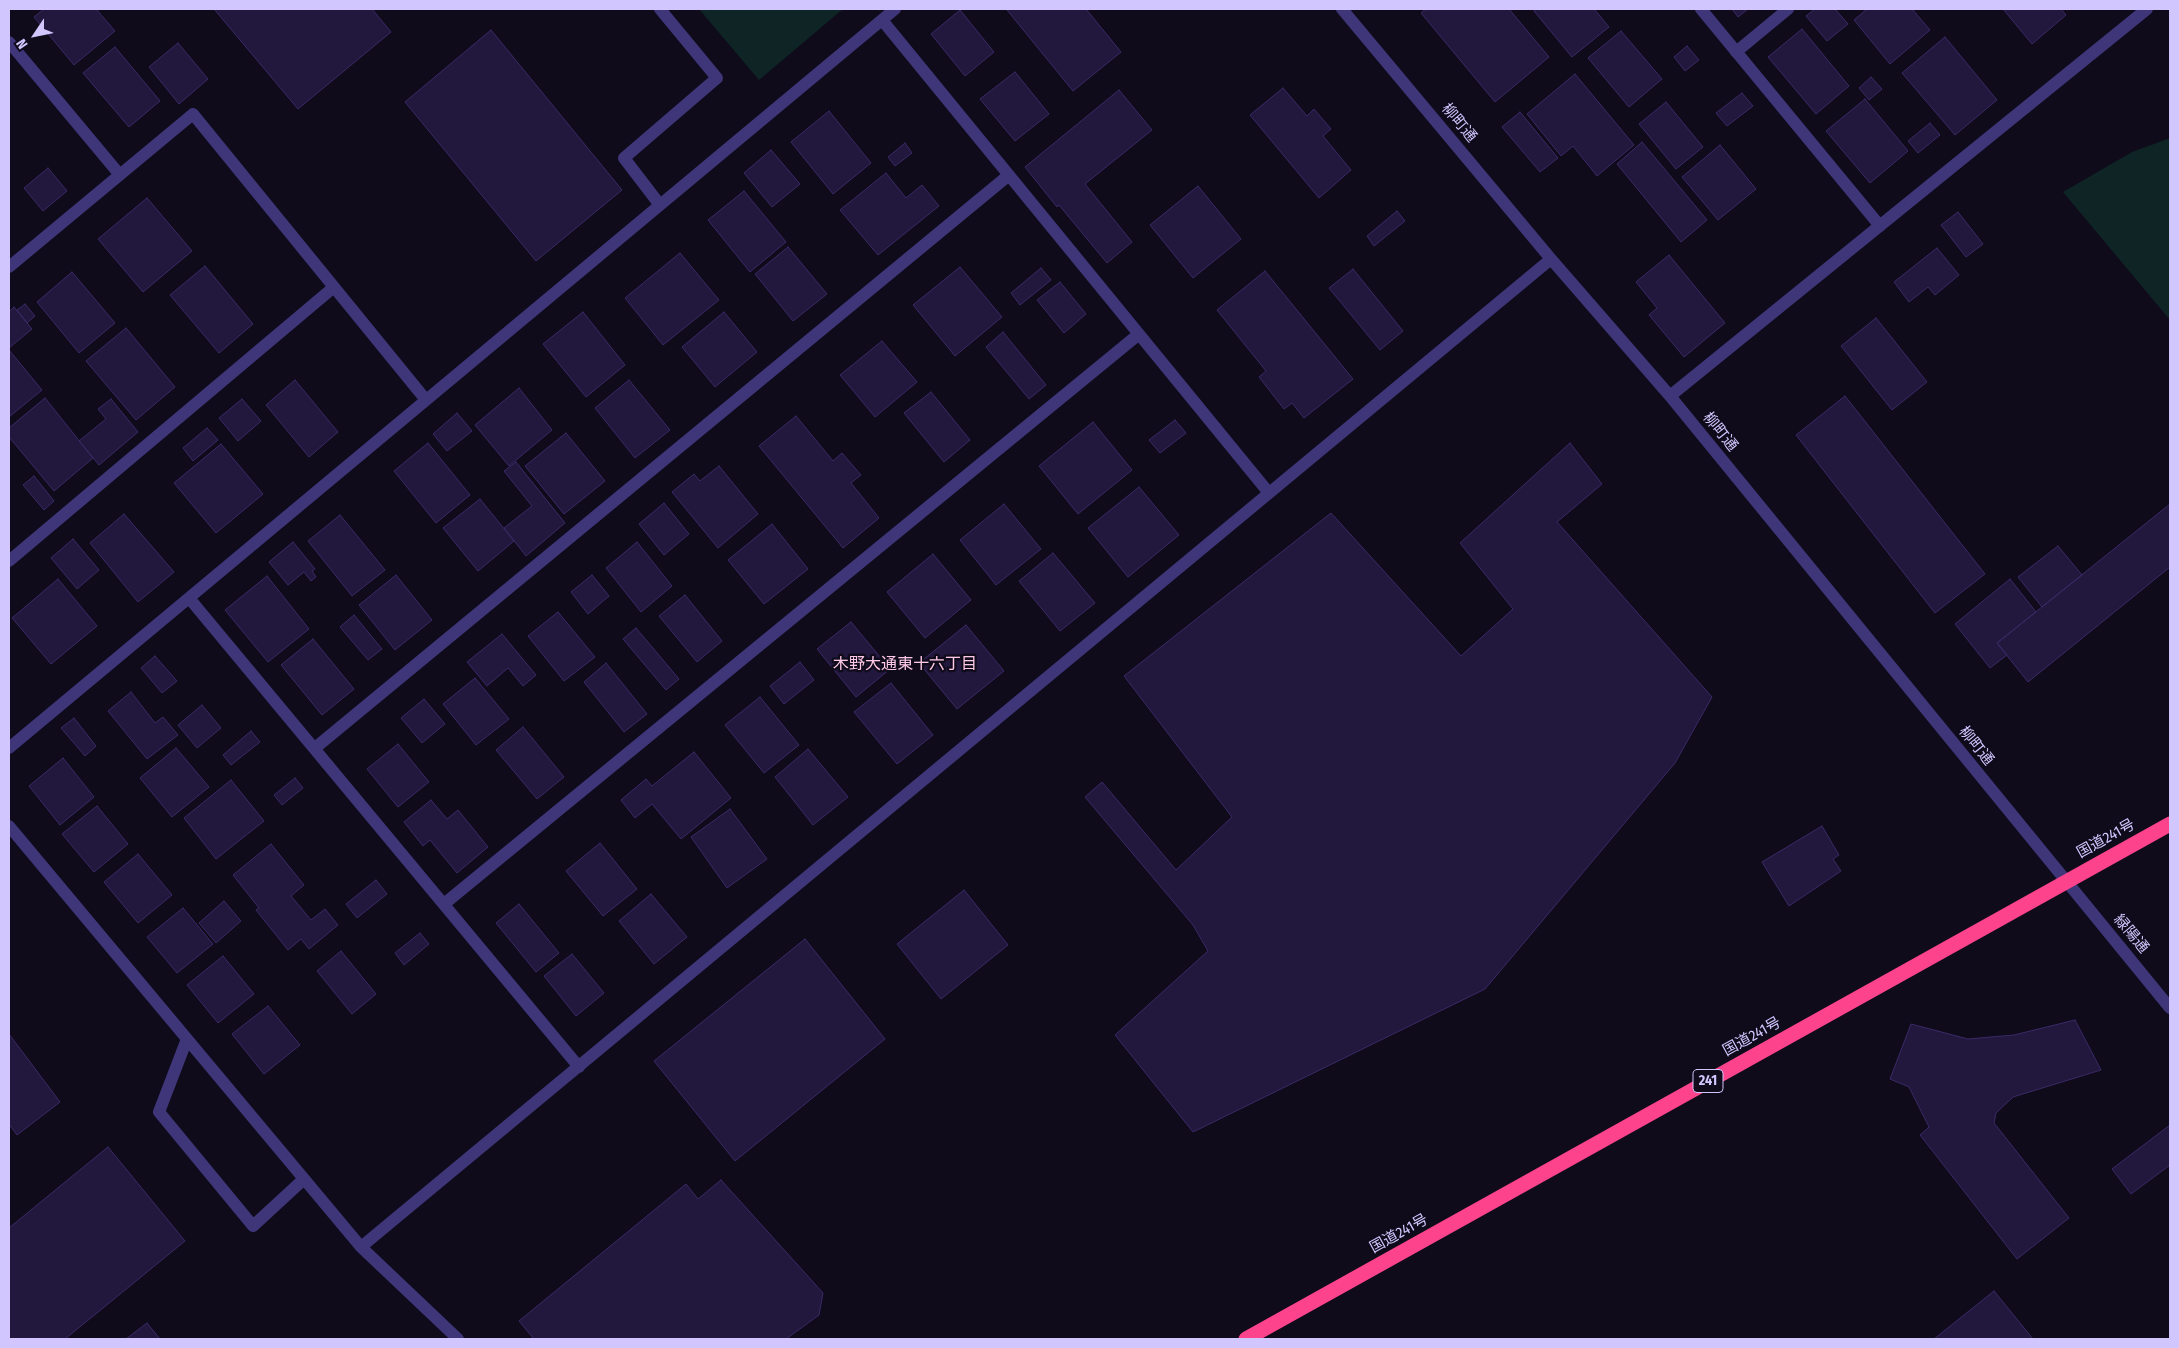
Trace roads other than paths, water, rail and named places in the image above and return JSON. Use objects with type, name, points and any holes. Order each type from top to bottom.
[{"type":"highway","name":"国道241号","points":[[1246,1339],[2170,824]]},
{"type":"street","points":[[660,9],[717,78],[624,158],[660,205]]},
{"type":"street","points":[[9,748],[895,9]]},
{"type":"street","name":"柳町通","points":[[1342,9],[1670,396],[2066,882]]},
{"type":"street","points":[[1701,9],[1880,226]]},
{"type":"street","points":[[1736,52],[1788,9]]},
{"type":"street","points":[[1670,396],[2147,9]]},
{"type":"street","points":[[882,20],[1269,493]]},
{"type":"street","points":[[9,42],[120,175]]},
{"type":"street","points":[[9,266],[193,114],[426,400]]},
{"type":"street","points":[[315,748],[1009,176]]},
{"type":"street","points":[[361,1247],[1552,259]]},
{"type":"street","points":[[9,561],[334,287]]},
{"type":"street","points":[[444,904],[1139,334]]},
{"type":"street","points":[[190,598],[579,1067]]},
{"type":"street","points":[[9,826],[361,1247],[458,1339]]},
{"type":"street","name":"緑陽通","points":[[2066,882],[2170,1008]]},
{"type":"street","points":[[187,1039],[160,1112],[253,1226],[304,1179]]},
{"type":"district","name":"木野大通東十六丁目","points":[[905,665]]}]
